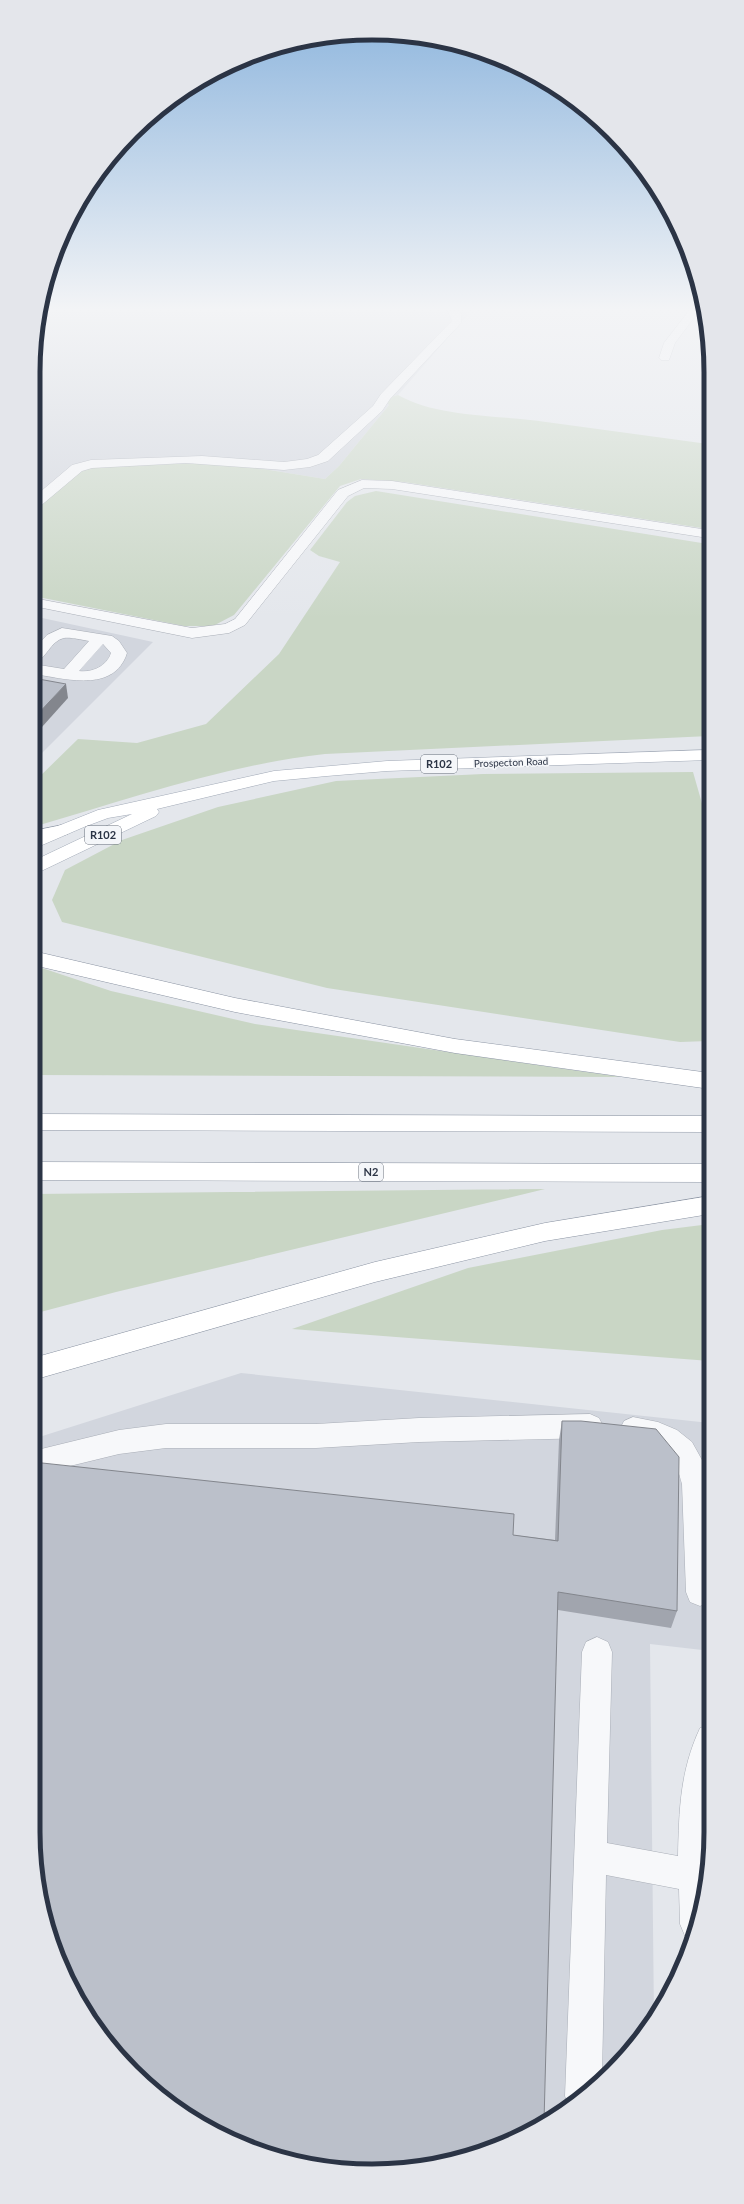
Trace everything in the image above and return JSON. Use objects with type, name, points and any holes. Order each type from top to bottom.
[{"type":"main road","name":"Prospecton Road","points":[[40,840],[104,814],[274,776],[387,766],[704,755]]},
{"type":"main road","name":"Prospecton Road","points":[[40,866],[172,800]]},
{"type":"main road","points":[[40,835],[62,830]]},
{"type":"main road","points":[[40,959],[235,1005],[455,1046],[704,1080]]},
{"type":"main road","points":[[40,1122],[704,1124]]},
{"type":"main road","name":"N2","points":[[40,1171],[704,1173]]},
{"type":"main road","points":[[40,1367],[375,1272],[545,1232],[704,1206]]},
{"type":"lane","points":[[40,499],[77,468],[91,464],[216,459],[278,466],[315,462],[323,458],[372,414]]},
{"type":"lane","points":[[40,603],[192,633],[229,628],[240,622],[343,493],[362,484],[392,484],[704,533]]},
{"type":"lane","points":[[40,651],[52,638],[62,633],[107,639],[118,648],[118,657],[114,663],[94,676],[68,674],[40,669]]},
{"type":"lane","points":[[68,674],[100,638]]},
{"type":"lane","points":[[40,1461],[119,1442],[166,1436],[316,1436],[419,1430],[532,1426],[611,1427],[648,1431],[670,1439],[686,1454],[693,1468],[696,1484],[700,1592]]},
{"type":"lane","points":[[583,2088],[597,1652]]},
{"type":"lane","points":[[701,1876],[698,1789],[700,1765],[704,1755]]},
{"type":"lane","points":[[590,1856],[701,1878]]},
{"type":"shaded area","points":[[40,414],[382,414],[339,466],[325,479],[219,462],[82,468],[40,507]]},
{"type":"shaded area","points":[[40,618],[153,642],[40,755]]},
{"type":"shaded area","points":[[241,1373],[704,1422],[704,1650],[650,1644],[654,2007],[622,2051],[591,2082],[538,2120],[515,2132],[40,1836],[40,1437]]},
{"type":"green space","points":[[382,414],[469,414],[528,420],[704,443],[704,528],[404,482],[361,479],[340,486],[234,615],[213,626],[184,626],[40,597],[40,507],[82,468],[219,462],[325,479],[339,466]]},
{"type":"green space","points":[[376,491],[704,543],[704,736],[325,754],[251,766],[214,775],[141,794],[40,825],[40,776],[78,739],[137,743],[206,724],[279,654],[340,562],[319,556],[310,550],[347,502],[355,496]]},
{"type":"green space","points":[[693,772],[704,810],[704,1041],[680,1042],[327,988],[62,922],[52,900],[65,870],[122,840],[218,807],[336,781],[483,774]]},
{"type":"green space","points":[[40,967],[111,991],[255,1024],[621,1077],[40,1075]]},
{"type":"green space","points":[[545,1189],[116,1292],[40,1312],[40,1194]]},
{"type":"green space","points":[[704,1225],[704,1361],[292,1329],[468,1268],[662,1230]]},
{"type":"building","points":[[40,679],[66,684],[40,712]]},
{"type":"building","points":[[562,1421],[581,1421],[656,1429],[679,1457],[677,1611],[558,1592],[544,2116],[499,2139],[458,2153],[415,2161],[372,2164],[329,2161],[286,2153],[245,2139],[206,2120],[153,2082],[122,2051],[84,1998],[65,1959],[51,1918],[43,1875],[40,1832],[40,1463],[514,1514],[513,1535],[558,1541]]}]
